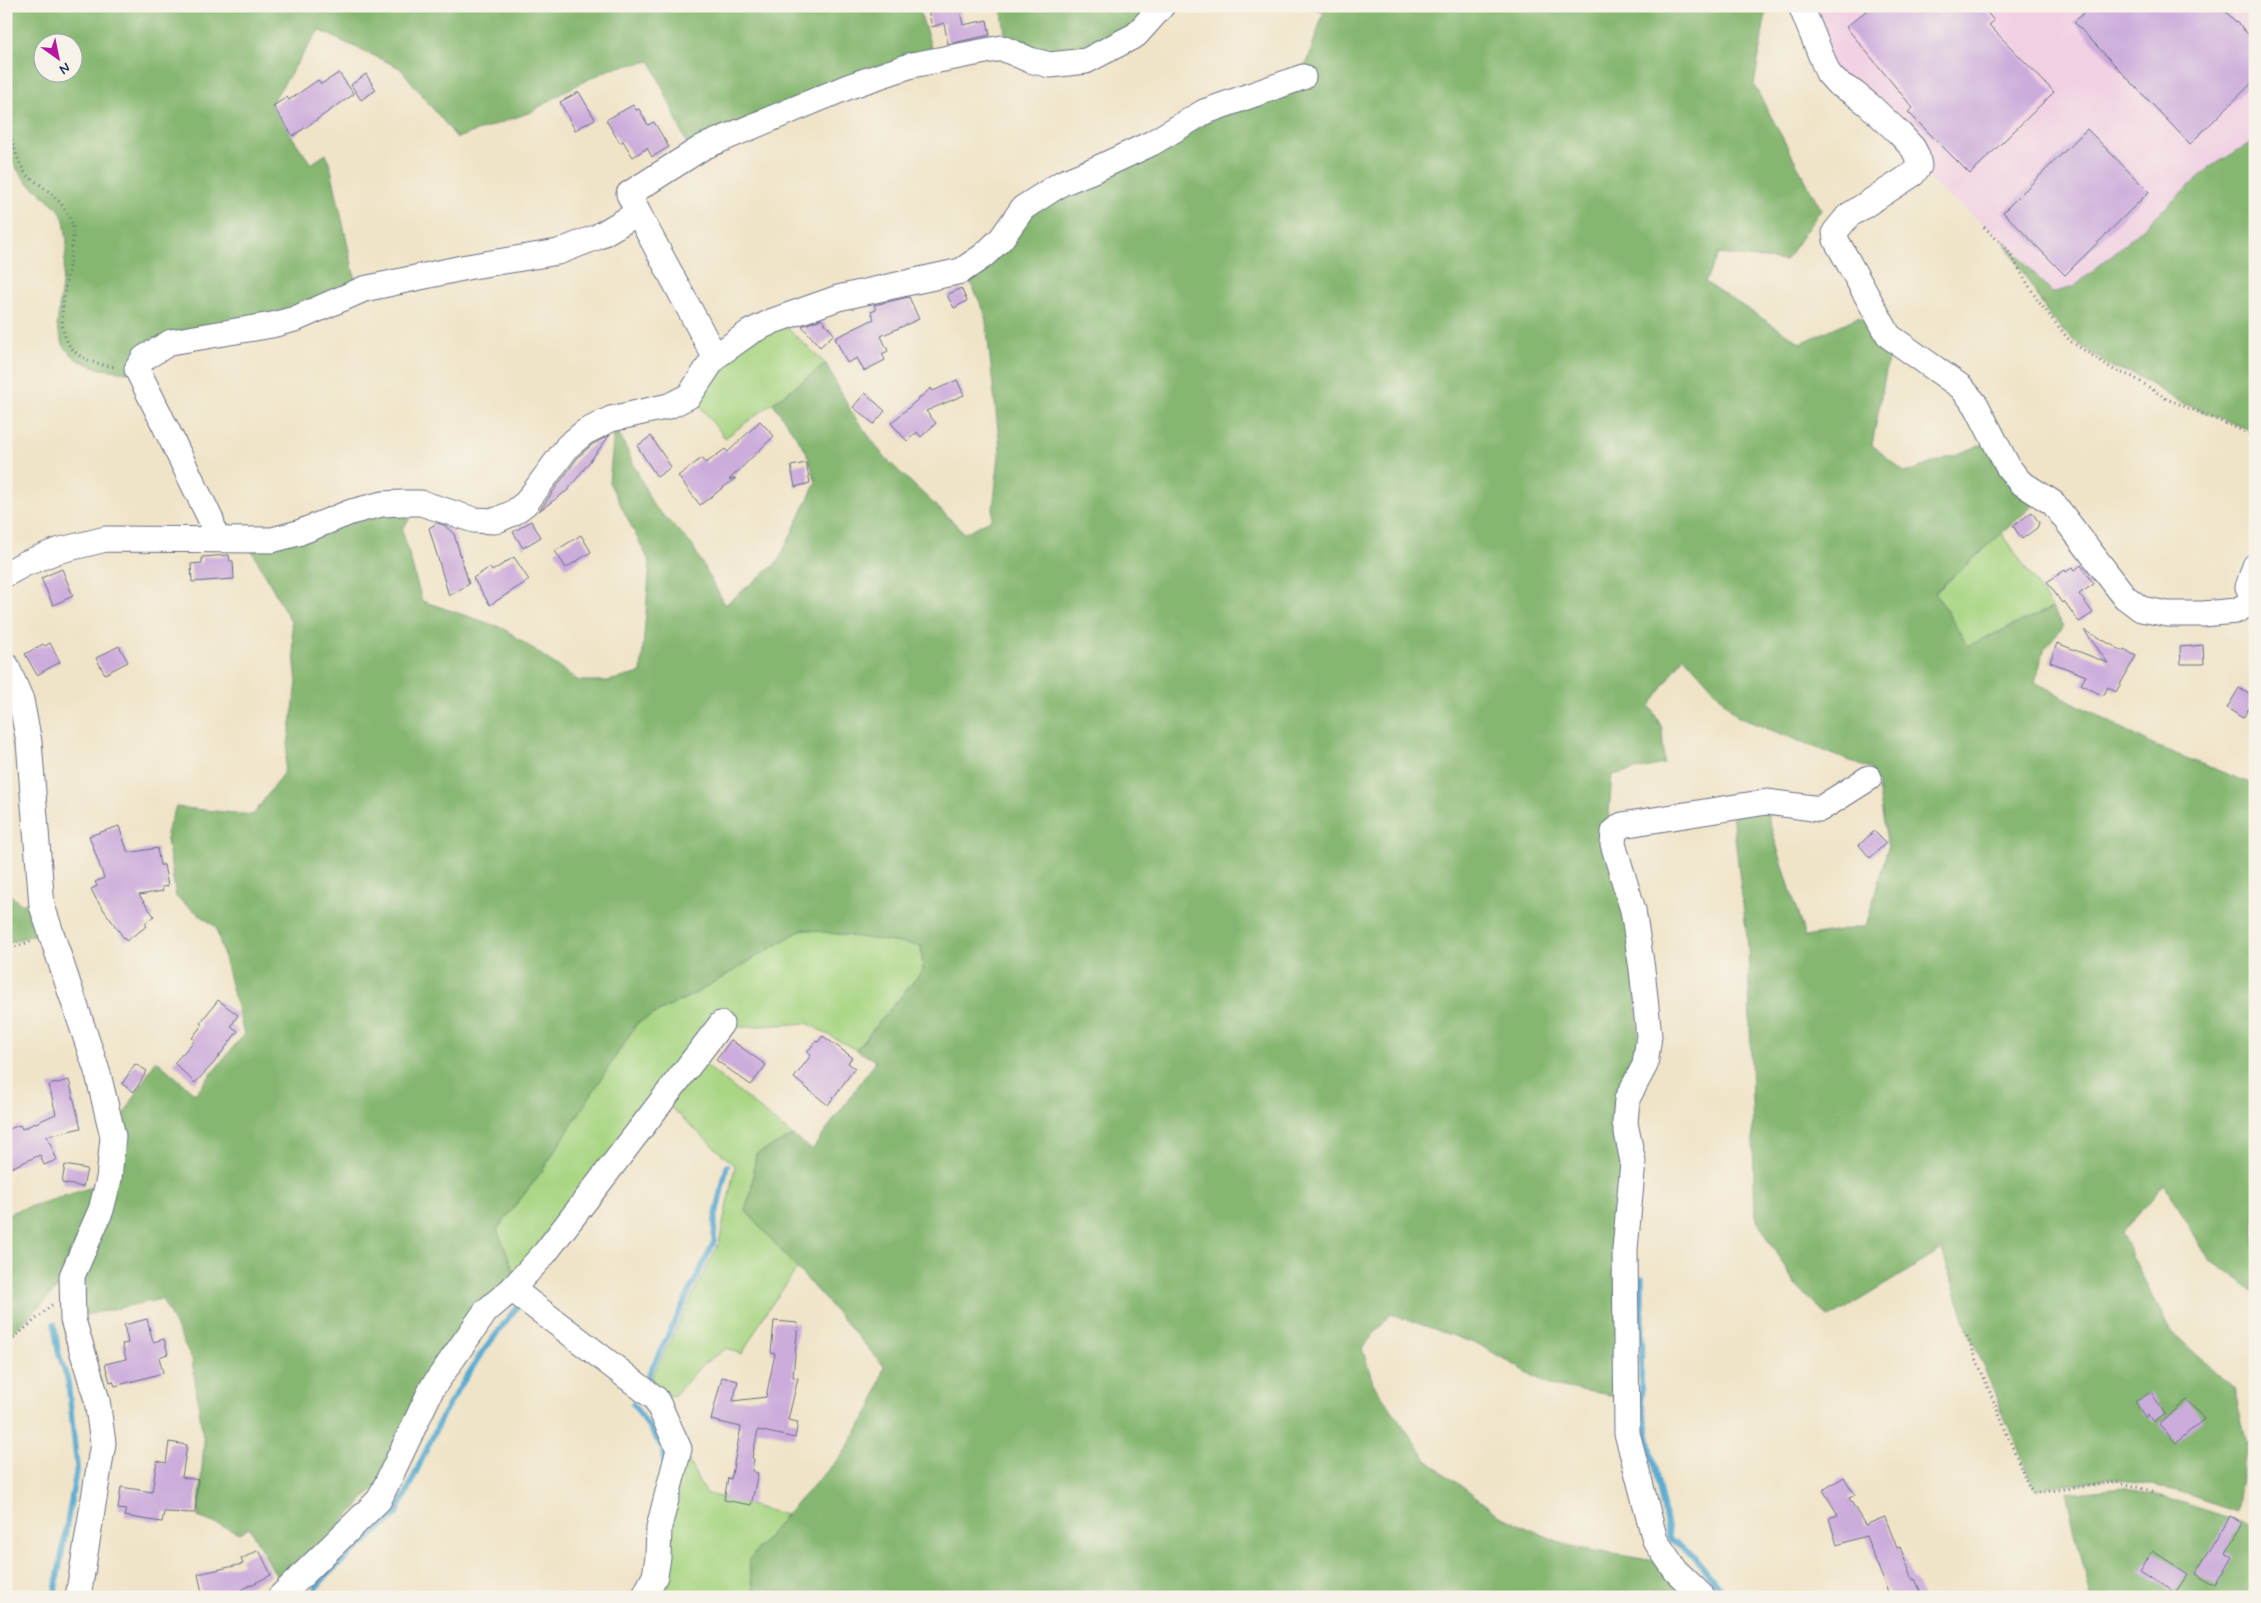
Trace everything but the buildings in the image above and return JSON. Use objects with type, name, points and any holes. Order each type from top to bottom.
[{"type":"street","points":[[715,357],[629,194],[703,147],[850,86],[912,66],[1002,48],[1030,60],[1050,65],[1086,61],[1136,35],[1162,6]]},
{"type":"street","points":[[1801,6],[1828,73],[1837,83],[1869,105],[1899,133],[1917,156],[1919,166],[1913,174],[1848,216],[1835,232],[1836,240],[1889,336],[1961,387],[1976,405],[2008,467],[2020,482],[2052,503],[2114,584],[2125,597],[2141,609],[2168,614],[2204,614],[2236,611],[2255,599],[2248,587],[2255,566]]},
{"type":"street","points":[[6,574],[24,564],[58,552],[106,539],[272,540],[298,533],[351,512],[382,504],[421,503],[474,520],[495,521],[513,513],[526,503],[568,446],[585,432],[610,420],[669,406],[689,396],[715,357],[750,332],[773,321],[838,298],[961,271],[983,256],[1002,239],[1023,208],[1062,183],[1152,143],[1204,112],[1303,77]]},
{"type":"street","points":[[216,539],[211,520],[138,369],[144,358],[171,342],[272,326],[295,319],[364,289],[467,267],[558,252],[597,237],[638,213]]},
{"type":"street","points":[[6,665],[21,700],[29,742],[42,906],[98,1074],[113,1136],[109,1179],[101,1210],[72,1276],[73,1320],[97,1400],[103,1443],[78,1597]]},
{"type":"street","points":[[1703,1597],[1676,1571],[1655,1540],[1627,1433],[1625,1249],[1633,1162],[1625,1123],[1627,1099],[1645,1065],[1649,1036],[1633,910],[1613,844],[1614,832],[1622,826],[1768,802],[1820,809],[1868,778]]},
{"type":"street","points":[[280,1597],[379,1500],[432,1388],[486,1311],[512,1289],[545,1253],[721,1024]]},
{"type":"street","points":[[512,1289],[656,1399],[679,1449],[659,1527],[655,1576],[644,1597]]},
{"type":"path","points":[[6,120],[18,161],[27,176],[65,206],[73,225],[62,314],[62,331],[72,348],[84,360],[106,366],[138,369]]},
{"type":"path","points":[[1984,226],[2007,249],[2038,301],[2070,341],[2114,370],[2133,377],[2167,398],[2255,436]]},
{"type":"path","points":[[6,950],[51,934]]},
{"type":"path","points":[[6,1345],[56,1302],[72,1291]]},
{"type":"path","points":[[1967,1336],[2028,1485],[2034,1493],[2118,1482],[2155,1492]]},
{"type":"shaded area","points":[[1807,6],[2255,6],[2255,140],[2209,168],[2133,237],[2074,287],[2052,293],[2003,239],[1940,190],[1831,70]]},
{"type":"green space","points":[[6,6],[918,6],[934,56],[688,146],[651,61],[612,68],[569,89],[531,112],[457,138],[400,68],[319,30],[270,105],[311,164],[326,154],[356,283],[353,288],[241,325],[126,372],[101,369],[77,360],[64,347],[57,326],[67,242],[64,220],[59,209],[25,180],[12,162],[6,139]]},
{"type":"green space","points":[[1001,6],[1153,6],[1135,28],[1085,55],[1050,60],[1007,46]]},
{"type":"green space","points":[[1302,6],[1767,6],[1754,85],[1821,209],[1785,261],[1719,254],[1705,282],[1801,343],[1858,317],[1876,327],[1891,344],[1872,445],[1905,473],[1990,442],[2037,502],[1935,592],[1968,646],[2052,608],[2064,626],[2044,650],[2035,682],[2153,745],[2255,785],[2255,1291],[2209,1260],[2165,1184],[2121,1234],[2170,1330],[2234,1389],[2247,1443],[2237,1511],[2177,1491],[2111,1478],[2035,1490],[1966,1325],[1942,1250],[1830,1318],[1796,1286],[1755,1216],[1748,946],[1732,813],[1765,808],[1805,937],[1866,926],[1888,847],[1877,782],[1870,769],[1738,717],[1684,656],[1650,706],[1662,728],[1664,764],[1612,775],[1608,824],[1631,918],[1640,1062],[1622,1397],[1549,1385],[1480,1345],[1391,1314],[1362,1348],[1373,1383],[1427,1460],[1500,1516],[1571,1547],[1667,1563],[1696,1597],[755,1597],[748,1561],[791,1509],[843,1454],[873,1405],[884,1366],[745,1210],[751,1192],[756,1154],[793,1136],[812,1150],[876,1061],[856,1050],[923,970],[921,946],[803,929],[698,992],[637,1023],[542,1171],[497,1229],[515,1274],[384,1478],[282,1586],[249,1527],[240,1533],[198,1517],[204,1444],[192,1359],[162,1299],[80,1316],[82,1286],[93,1252],[120,1121],[156,1060],[195,1094],[244,1034],[216,927],[176,897],[166,833],[176,807],[253,815],[284,772],[297,683],[291,622],[250,547],[352,517],[418,508],[402,529],[422,601],[503,628],[579,681],[608,681],[641,673],[650,563],[609,482],[615,425],[653,505],[692,545],[725,605],[778,562],[816,482],[806,451],[773,403],[826,364],[852,413],[885,458],[965,533],[992,519],[1000,447],[985,313],[966,273],[1044,202],[1212,120],[1307,63],[1324,11]]},
{"type":"green space","points":[[2255,140],[2255,432],[2180,402],[2134,374],[2111,367],[2073,340],[2050,317],[2003,239],[2052,293],[2074,287],[2133,237],[2209,168]]},
{"type":"green space","points":[[782,323],[826,364],[725,438],[693,398],[715,365]]},
{"type":"green space","points":[[2002,533],[2052,608],[1968,646],[1935,593]]},
{"type":"green space","points":[[6,891],[21,904],[31,900],[41,932],[6,944]]},
{"type":"green space","points":[[803,929],[921,946],[923,970],[856,1050],[807,1023],[730,1028],[515,1274],[497,1230],[542,1171],[637,1023],[698,992]]},
{"type":"green space","points":[[703,1063],[793,1136],[756,1154],[751,1192],[745,1210],[798,1268],[767,1311],[742,1354],[727,1348],[702,1365],[674,1396],[660,1393],[648,1385],[719,1243],[735,1166],[668,1105]]},
{"type":"green space","points":[[96,1186],[61,1285],[6,1339],[6,1214]]},
{"type":"green space","points":[[682,1448],[705,1493],[786,1515],[748,1561],[755,1597],[650,1597]]},
{"type":"green space","points":[[2123,1487],[2183,1503],[2255,1526],[2255,1597],[2091,1597],[2066,1493]]},
{"type":"waterway","points":[[647,1378],[714,1242],[715,1219],[727,1166]]},
{"type":"waterway","points":[[1642,1278],[1641,1401],[1670,1540],[1695,1557],[1727,1597]]},
{"type":"waterway","points":[[308,1597],[329,1573],[396,1515],[443,1414],[479,1357],[516,1308]]},
{"type":"waterway","points":[[54,1324],[58,1351],[68,1381],[77,1467],[54,1597]]},
{"type":"waterway","points":[[633,1404],[664,1450],[664,1462]]}]
